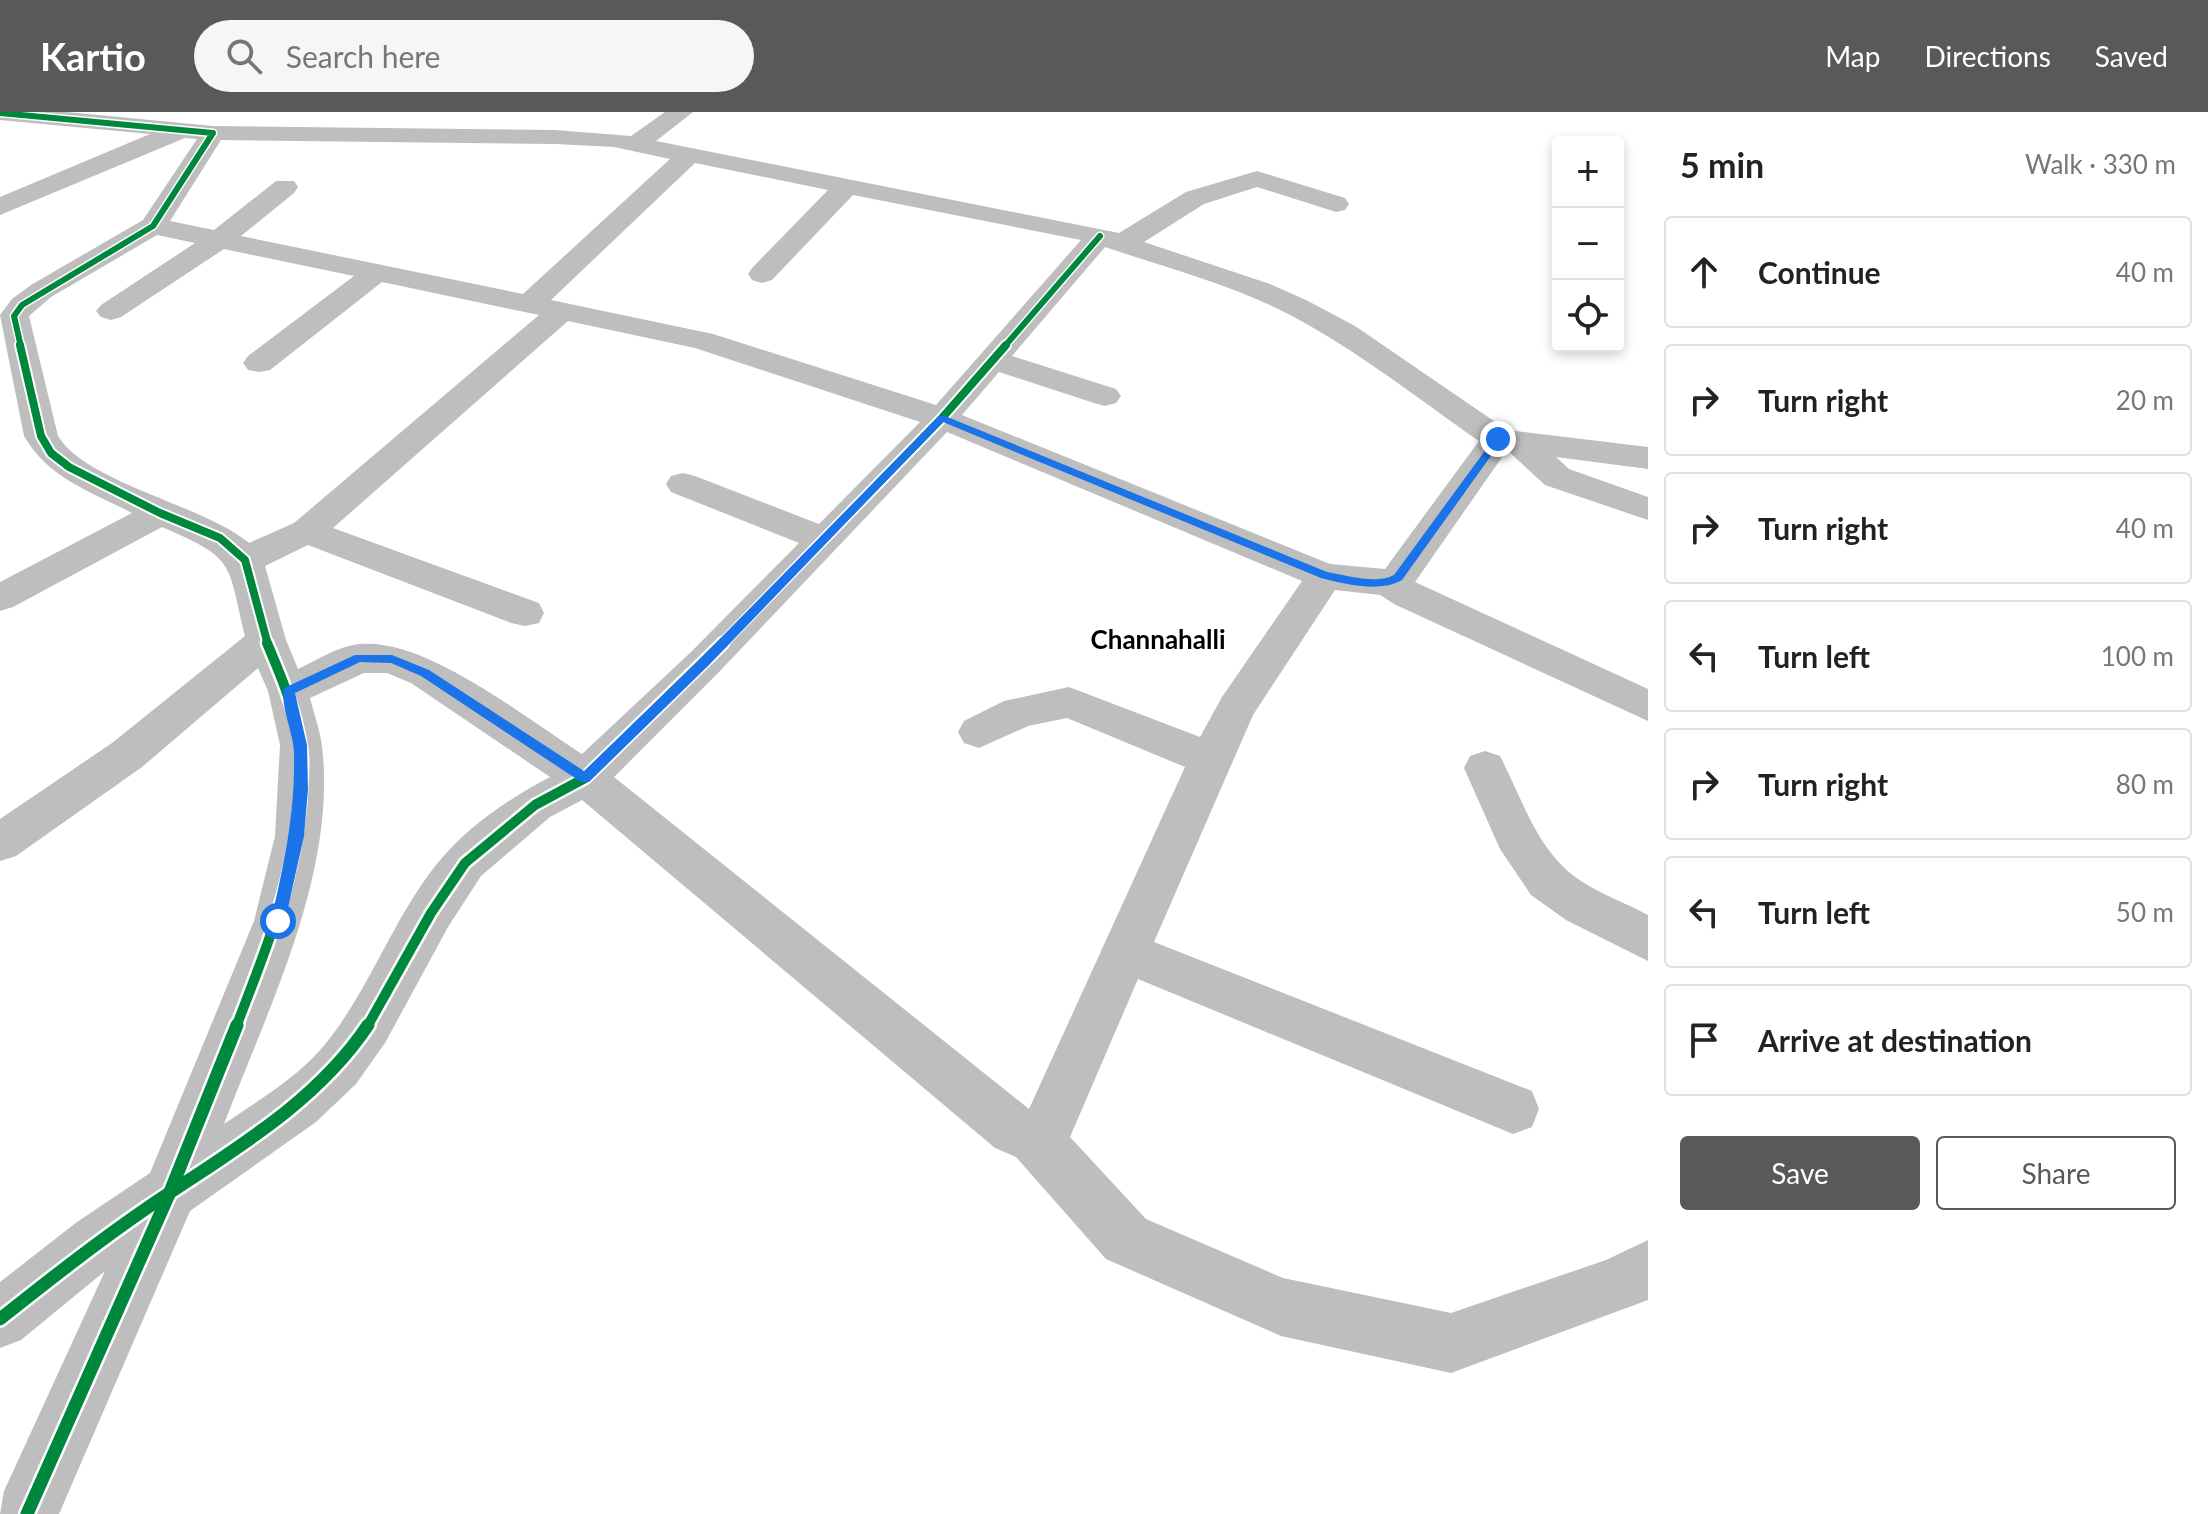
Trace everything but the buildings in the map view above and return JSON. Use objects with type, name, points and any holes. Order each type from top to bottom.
[{"type":"street","points":[[636,144],[681,112]]},
{"type":"street","points":[[0,113],[555,137],[636,144],[1111,240],[1260,290],[1298,307],[1344,332],[1511,442],[1557,477],[1648,509]]},
{"type":"street","points":[[0,207],[194,123]]},
{"type":"street","points":[[27,1514],[170,1192],[278,921],[297,836],[301,745],[288,691],[266,640],[245,560],[220,538],[160,513],[69,467],[51,453],[41,436],[7,318],[41,291],[153,226],[194,123]]},
{"type":"street","points":[[530,303],[690,154]]},
{"type":"street","points":[[0,1319],[97,1242],[298,1104],[338,1067],[367,1027],[431,913],[465,863],[523,814],[585,778],[824,539],[1111,240],[1195,198],[1257,179],[1336,204]]},
{"type":"street","points":[[111,311],[220,239],[285,187]]},
{"type":"street","points":[[762,274],[846,187]]},
{"type":"street","points":[[153,226],[702,340],[942,418],[1325,576],[1389,583],[1409,596],[1648,706]]},
{"type":"street","points":[[259,363],[379,271]]},
{"type":"street","points":[[245,560],[307,531],[563,310]]},
{"type":"street","points":[[993,360],[1105,396]]},
{"type":"street","points":[[1511,442],[1648,458]]},
{"type":"street","points":[[1389,583],[1398,578],[1511,442]]},
{"type":"street","points":[[683,484],[824,539]]},
{"type":"street","points":[[0,598],[160,513]]},
{"type":"street","points":[[307,531],[525,613]]},
{"type":"street","points":[[1033,1136],[1046,1132],[1210,759],[1236,708],[1325,576]]},
{"type":"street","points":[[0,843],[127,755],[266,640]]},
{"type":"street","points":[[288,691],[359,658],[392,659],[425,673],[585,778],[1014,1130],[1033,1136],[1126,1239],[1281,1307],[1451,1343],[1620,1284],[1648,1268]]},
{"type":"street","points":[[979,732],[1019,712],[1069,702],[1210,759]]},
{"type":"street","points":[[1485,768],[1532,863],[1553,886],[1563,895],[1626,924],[1648,940]]},
{"type":"street","points":[[1125,952],[1513,1109]]},
{"type":"cycle path","points":[[0,113],[213,133],[153,226],[41,291],[22,305],[14,316],[41,436],[51,453],[69,467],[160,513],[220,538],[245,560],[266,640],[288,691],[301,745],[297,836],[278,921],[170,1192],[27,1514]]},
{"type":"cycle path","points":[[0,1319],[97,1242],[298,1104],[338,1067],[367,1027],[431,913],[465,863],[535,805],[585,778],[705,662],[942,418],[1100,236]]},
{"type":"district","name":"Channahalli","points":[[1158,639]]},
{"type":"route","points":[[278,921],[297,836],[301,789],[301,745],[288,691],[359,658],[392,659],[425,673],[585,778],[705,662],[942,418],[1325,576],[1376,583],[1389,583],[1398,578],[1430,529],[1498,439]]}]
